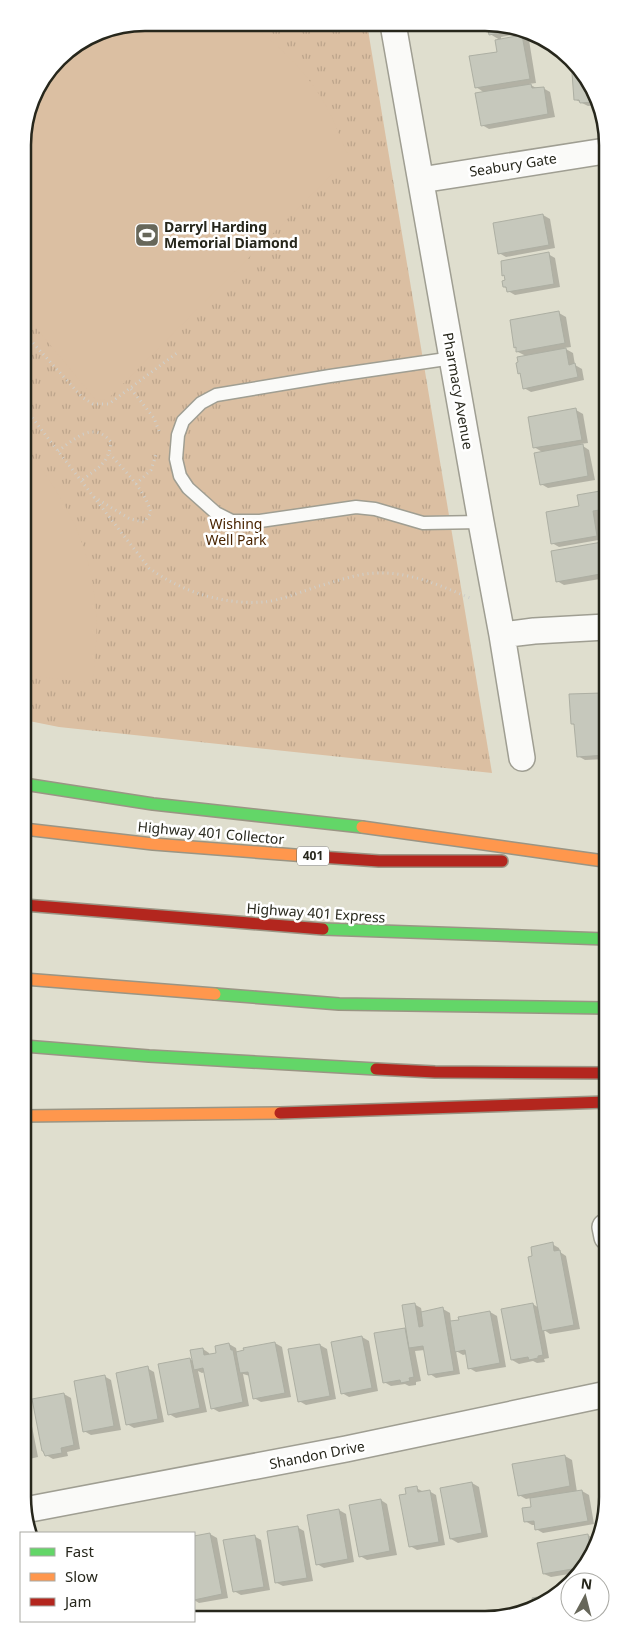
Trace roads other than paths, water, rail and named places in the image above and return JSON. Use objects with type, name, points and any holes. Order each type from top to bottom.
[{"type":"highway","points":[[31,785],[153,804],[362,827],[599,860]]},
{"type":"highway","name":"Highway 401 Collector","points":[[31,830],[153,844],[379,861],[599,861]]},
{"type":"highway","name":"Highway 401 Express","points":[[31,906],[343,931],[599,939]]},
{"type":"highway","points":[[31,980],[339,1004],[599,1008]]},
{"type":"highway","points":[[31,1047],[149,1056],[435,1072],[599,1073]]},
{"type":"highway","points":[[31,1116],[150,1116],[398,1111],[599,1102]]},
{"type":"street","name":"Pharmacy Avenue","points":[[394,31],[502,635],[522,758]]},
{"type":"street","name":"Seabury Gate","points":[[421,180],[599,152]]},
{"type":"street","points":[[502,635],[599,627]]},
{"type":"street","name":"Shandon Drive","points":[[32,1509],[346,1449],[599,1396]]},
{"type":"lane","points":[[453,358],[216,395],[201,403],[183,421],[178,435],[176,459],[180,476],[188,488],[216,513],[232,521],[260,521],[356,507],[375,509],[423,523],[481,522]]},
{"type":"place","name":"Darryl Harding Memorial Diamond","points":[[147,235]]},
{"type":"park label","name":"Wishing Well Park","points":[[236,532]]}]
